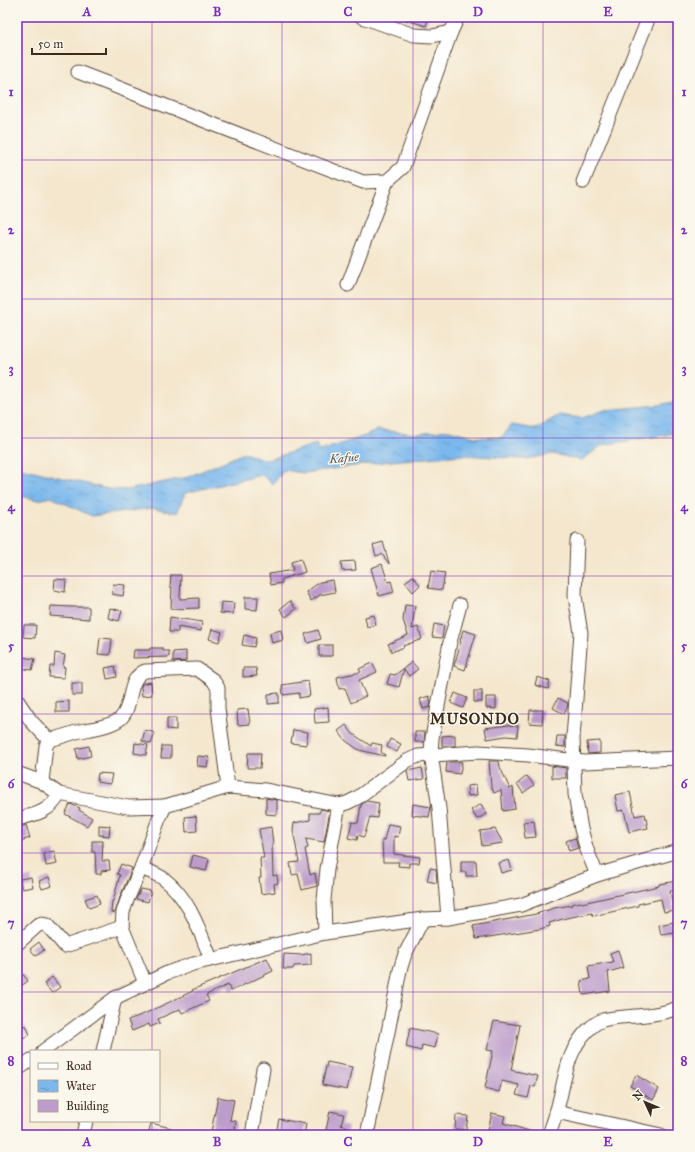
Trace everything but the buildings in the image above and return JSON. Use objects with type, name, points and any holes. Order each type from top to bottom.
[{"type":"street","points":[[362,17],[414,35],[432,36],[451,32]]},
{"type":"street","points":[[348,285],[387,181],[403,167],[431,92],[451,32],[458,17]]},
{"type":"street","points":[[583,182],[649,17]]},
{"type":"street","points":[[78,72],[363,182],[387,181]]},
{"type":"street","points":[[577,541],[575,596],[581,633],[573,738],[575,794],[581,829],[587,850],[598,875]]},
{"type":"street","points":[[448,918],[439,808],[431,754],[432,738],[450,642],[460,605]]},
{"type":"street","points":[[49,740],[112,723],[121,718],[126,708],[134,681],[141,673],[145,671],[196,669],[213,680],[218,688],[218,708],[228,787]]},
{"type":"street","points":[[17,700],[31,721],[49,740]]},
{"type":"street","points":[[42,782],[49,740]]},
{"type":"street","points":[[17,773],[42,782],[59,794],[128,807],[165,806],[228,787],[266,790],[339,805],[357,798],[407,761],[418,756],[431,754],[478,752],[528,755],[584,762],[678,758]]},
{"type":"street","points":[[17,819],[52,806],[59,794]]},
{"type":"street","points":[[325,933],[324,900],[326,869],[339,805]]},
{"type":"street","points":[[144,983],[122,927],[123,912],[126,900],[141,868],[150,841],[165,806]]},
{"type":"street","points":[[44,1050],[115,998],[144,983],[193,964],[325,933],[423,919],[448,918],[521,905],[598,875],[678,851]]},
{"type":"street","points":[[141,868],[163,878],[178,893],[191,911],[210,959]]},
{"type":"street","points":[[367,1135],[390,1027],[400,970],[405,954],[423,919]]},
{"type":"street","points":[[17,944],[37,926],[42,924],[47,925],[65,946],[122,927]]},
{"type":"street","points":[[103,1050],[115,998]]},
{"type":"street","points":[[549,1135],[569,1059],[573,1049],[582,1036],[601,1020],[648,1015],[678,1008]]},
{"type":"street","points":[[17,1070],[30,1061]]},
{"type":"street","points":[[252,1135],[263,1069]]},
{"type":"street","points":[[556,1112],[661,1135]]},
{"type":"street","points":[[83,1135],[86,1122]]},
{"type":"water","name":"Kafue","points":[[678,401],[678,433],[602,445],[582,460],[553,454],[526,459],[462,455],[391,461],[303,473],[284,470],[273,484],[262,475],[185,493],[177,513],[153,508],[92,516],[51,497],[38,500],[17,495],[17,467],[108,489],[128,490],[188,477],[244,453],[267,460],[316,444],[320,451],[365,436],[378,430],[417,434],[449,430],[475,437],[501,438],[512,425],[536,429],[559,415],[582,418],[605,410],[659,405]]},
{"type":"district","name":"MUSONDO","points":[[475,719]]}]
